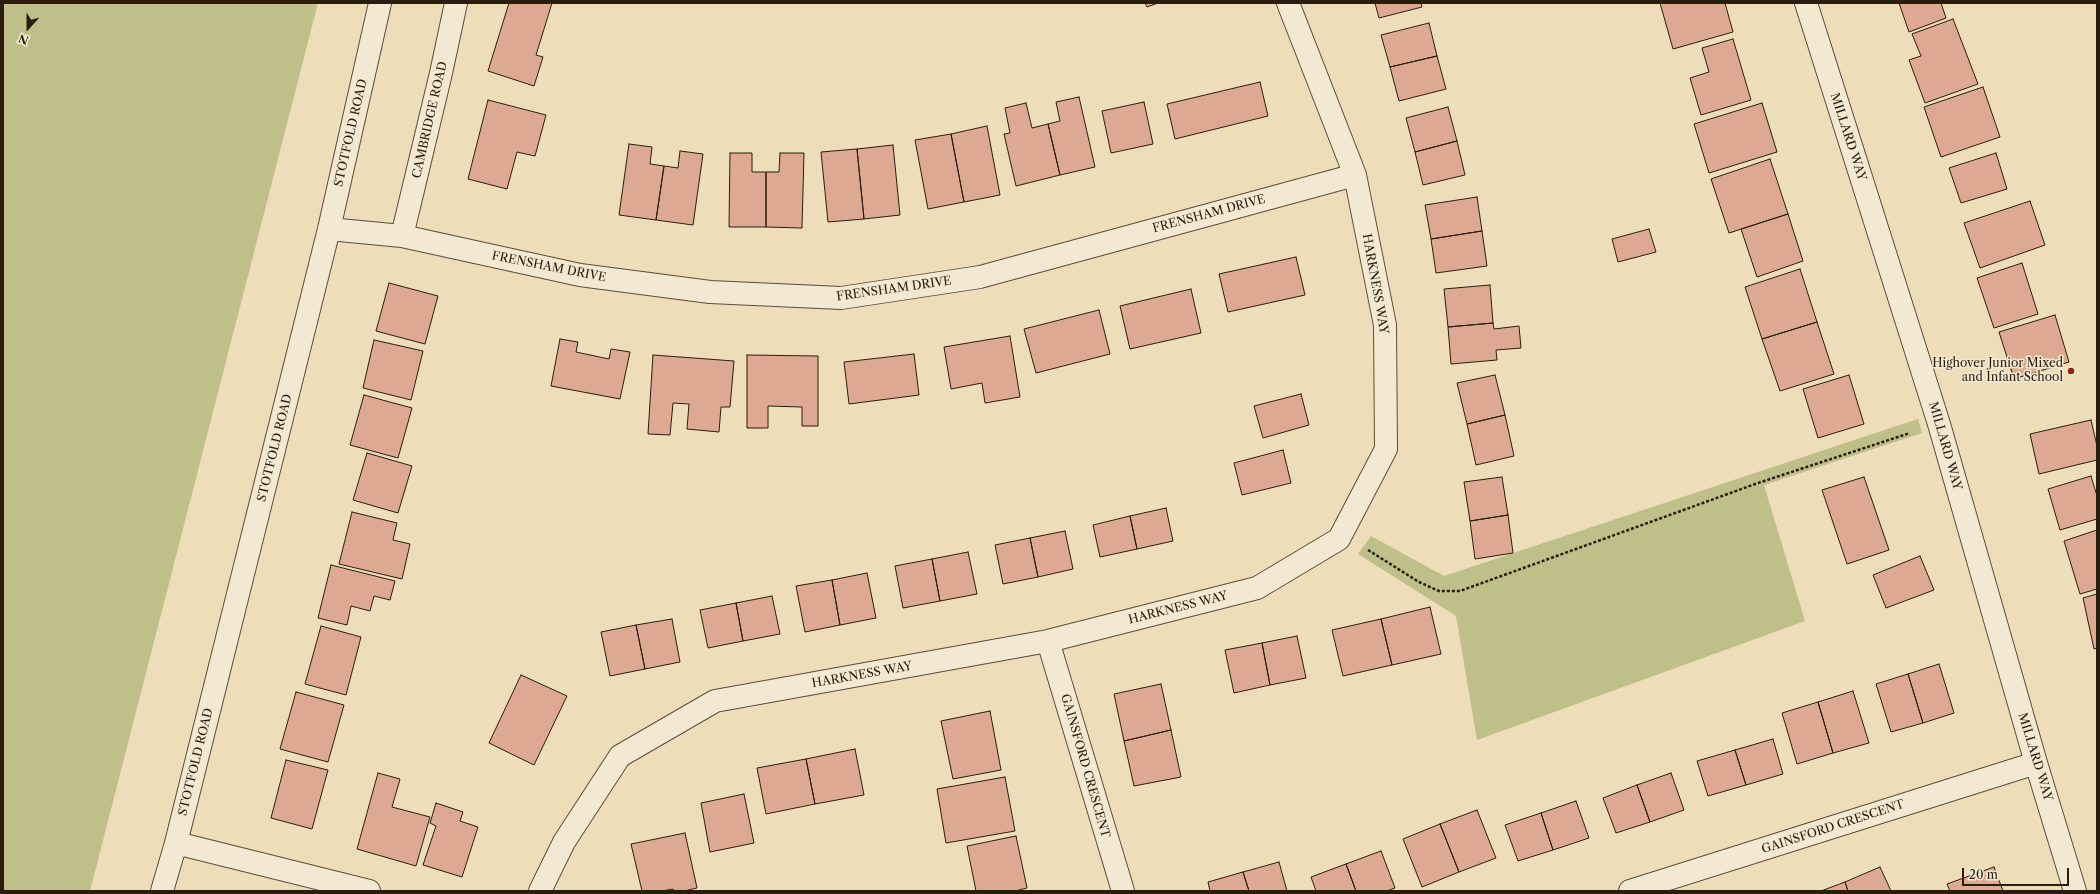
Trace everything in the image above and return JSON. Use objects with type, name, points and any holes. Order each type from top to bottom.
[{"type":"street","name":"STOTFOLD ROAD","points":[[162,891],[176,843],[329,229],[380,3]]},
{"type":"street","name":"CAMBRIDGE ROAD","points":[[402,236],[440,81],[456,3]]},
{"type":"street","name":"HARKNESS WAY","points":[[540,891],[564,842],[620,756],[716,701],[1048,641],[1257,588],[1339,539],[1386,449],[1385,325],[1355,175],[1288,3]]},
{"type":"street","name":"MILLARD WAY","points":[[1806,3],[1939,424],[2036,763],[2075,891]]},
{"type":"street","name":"FRENSHAM DRIVE","points":[[329,229],[402,236],[580,275],[710,292],[841,298],[980,276],[1355,175]]},
{"type":"street","name":"GAINSFORD CRESCENT","points":[[1048,641],[1123,891]]},
{"type":"street","name":"GAINSFORD CRESCENT","points":[[1630,891],[2036,763]]},
{"type":"street","points":[[176,843],[369,891]]},
{"type":"path","points":[[1342,534],[1419,582],[1438,591],[1460,591],[1758,483],[1939,424]]},
{"type":"green space","points":[[3,3],[318,3],[90,891],[3,891]]},
{"type":"green space","points":[[1918,419],[1922,433],[1764,485],[1805,621],[1477,740],[1456,616],[1358,554],[1371,536],[1444,576]]},
{"type":"building","points":[[509,3],[552,3],[536,55],[543,57],[534,86],[488,71]]},
{"type":"building","points":[[1145,3],[1158,3],[1147,7]]},
{"type":"building","points":[[1375,3],[1421,3],[1422,7],[1379,18]]},
{"type":"building","points":[[1660,3],[1725,3],[1733,32],[1673,49]]},
{"type":"building","points":[[1899,3],[1941,3],[1946,18],[1909,32]]},
{"type":"building","points":[[1953,19],[1978,84],[1925,103],[1909,60],[1921,56],[1912,34]]},
{"type":"building","points":[[1429,23],[1437,56],[1390,67],[1381,35]]},
{"type":"building","points":[[1733,39],[1751,100],[1701,115],[1690,78],[1709,72],[1702,48]]},
{"type":"building","points":[[1437,56],[1446,89],[1399,101],[1390,67]]},
{"type":"building","points":[[1260,82],[1268,116],[1175,139],[1167,104]]},
{"type":"building","points":[[1983,87],[2000,137],[1941,157],[1924,107]]},
{"type":"building","points":[[1079,97],[1095,167],[1060,175],[1048,124],[1060,121],[1056,102]]},
{"type":"building","points":[[488,100],[546,115],[535,156],[517,152],[507,189],[468,179]]},
{"type":"building","points":[[1144,102],[1153,144],[1111,153],[1102,111]]},
{"type":"building","points":[[1026,103],[1032,128],[1048,124],[1060,175],[1016,186],[1004,134],[1010,133],[1005,108]]},
{"type":"building","points":[[1762,103],[1777,152],[1709,173],[1694,124]]},
{"type":"building","points":[[1448,107],[1457,141],[1415,152],[1406,118]]},
{"type":"building","points":[[987,126],[1000,195],[964,202],[951,134]]},
{"type":"building","points":[[951,134],[964,202],[928,209],[915,140]]},
{"type":"building","points":[[1457,141],[1465,175],[1423,185],[1415,152]]},
{"type":"building","points":[[629,144],[652,147],[650,164],[664,166],[656,220],[619,215]]},
{"type":"building","points":[[893,145],[900,215],[864,219],[857,149]]},
{"type":"building","points":[[857,149],[864,219],[828,222],[821,152]]},
{"type":"building","points":[[680,151],[703,154],[693,225],[656,220],[664,166],[678,168]]},
{"type":"building","points":[[730,153],[752,153],[752,172],[766,172],[766,227],[729,227]]},
{"type":"building","points":[[780,153],[804,153],[802,228],[766,227],[766,172],[779,172]]},
{"type":"building","points":[[1996,153],[2007,189],[1961,203],[1949,168]]},
{"type":"building","points":[[1770,159],[1788,214],[1729,233],[1711,179]]},
{"type":"building","points":[[1477,197],[1482,231],[1431,239],[1425,205]]},
{"type":"building","points":[[2030,201],[2045,245],[1980,268],[1964,223]]},
{"type":"building","points":[[1788,214],[1803,261],[1757,277],[1741,229]]},
{"type":"building","points":[[1649,229],[1656,252],[1618,262],[1612,239]]},
{"type":"building","points":[[1482,231],[1487,266],[1436,273],[1431,239]]},
{"type":"building","points":[[1296,257],[1305,295],[1228,312],[1219,274]]},
{"type":"building","points":[[2022,263],[2038,314],[1994,328],[1977,278]]},
{"type":"building","points":[[1800,269],[1817,322],[1762,339],[1745,287]]},
{"type":"building","points":[[389,283],[438,296],[425,344],[376,331]]},
{"type":"building","points":[[1490,285],[1493,323],[1448,327],[1444,289]]},
{"type":"building","points":[[1191,289],[1201,333],[1130,349],[1120,306]]},
{"type":"building","points":[[1099,310],[1110,354],[1036,373],[1024,329]]},
{"type":"building","points":[[2055,315],[2069,362],[2014,379],[1999,332]]},
{"type":"building","points":[[1817,322],[1834,374],[1780,391],[1762,339]]},
{"type":"building","points":[[1493,323],[1494,329],[1519,326],[1521,348],[1496,350],[1497,360],[1451,364],[1448,327]]},
{"type":"building","points":[[1010,336],[1020,397],[985,403],[982,383],[951,389],[944,347]]},
{"type":"building","points":[[560,339],[578,342],[576,352],[609,359],[611,349],[630,352],[620,399],[551,386]]},
{"type":"building","points":[[374,340],[423,351],[411,400],[363,388]]},
{"type":"building","points":[[914,354],[919,395],[849,404],[844,362]]},
{"type":"building","points":[[653,355],[734,361],[730,407],[721,407],[719,432],[687,429],[689,404],[673,403],[670,435],[648,434]]},
{"type":"building","points":[[747,355],[818,356],[818,426],[802,426],[802,407],[768,406],[768,428],[747,428]]},
{"type":"building","points":[[1495,375],[1505,415],[1467,424],[1457,383]]},
{"type":"building","points":[[1849,375],[1864,424],[1818,438],[1803,389]]},
{"type":"building","points":[[1301,394],[1309,425],[1263,438],[1254,406]]},
{"type":"building","points":[[364,395],[412,408],[398,458],[350,445]]},
{"type":"building","points":[[1505,415],[1514,456],[1476,465],[1467,424]]},
{"type":"building","points":[[2091,420],[2097,446],[2097,460],[2039,474],[2030,434]]},
{"type":"building","points":[[1283,450],[1291,483],[1242,495],[1234,463]]},
{"type":"building","points":[[367,453],[412,466],[398,513],[353,500]]},
{"type":"building","points":[[2091,476],[2097,496],[2097,519],[2060,530],[2048,489]]},
{"type":"building","points":[[1502,477],[1508,515],[1470,521],[1464,482]]},
{"type":"building","points":[[1864,477],[1889,550],[1847,564],[1822,490]]},
{"type":"building","points":[[1166,508],[1173,541],[1137,549],[1130,516]]},
{"type":"building","points":[[352,512],[397,523],[393,540],[410,544],[402,579],[339,564]]},
{"type":"building","points":[[1508,515],[1513,553],[1475,559],[1470,521]]},
{"type":"building","points":[[1130,516],[1137,549],[1100,557],[1093,525]]},
{"type":"building","points":[[2097,530],[2097,589],[2080,594],[2064,541]]},
{"type":"building","points":[[1065,531],[1073,569],[1038,577],[1030,538]]},
{"type":"building","points":[[1030,538],[1038,577],[1003,584],[995,545]]},
{"type":"building","points":[[968,552],[977,594],[940,601],[932,559]]},
{"type":"building","points":[[1920,556],[1934,590],[1886,608],[1873,575]]},
{"type":"building","points":[[932,559],[940,601],[903,608],[895,566]]},
{"type":"building","points":[[331,565],[395,581],[390,600],[374,596],[370,611],[351,606],[347,625],[318,618]]},
{"type":"building","points":[[867,573],[876,618],[840,625],[832,580]]},
{"type":"building","points":[[832,580],[840,625],[805,632],[796,586]]},
{"type":"building","points":[[2097,594],[2097,648],[2094,649],[2083,598]]},
{"type":"building","points":[[772,596],[780,634],[743,641],[736,603]]},
{"type":"building","points":[[736,603],[743,641],[708,648],[700,610]]},
{"type":"building","points":[[1430,607],[1441,654],[1392,665],[1381,619]]},
{"type":"building","points":[[672,619],[680,662],[645,669],[636,625]]},
{"type":"building","points":[[1381,619],[1392,665],[1343,676],[1332,630]]},
{"type":"building","points":[[636,625],[645,669],[610,676],[601,632]]},
{"type":"building","points":[[321,626],[361,637],[346,695],[305,684]]},
{"type":"building","points":[[1297,636],[1306,678],[1270,685],[1262,643]]},
{"type":"building","points":[[1262,643],[1270,685],[1234,693],[1225,650]]},
{"type":"building","points":[[1939,664],[1954,713],[1923,723],[1908,674]]},
{"type":"building","points":[[1908,674],[1923,723],[1891,732],[1876,684]]},
{"type":"building","points":[[521,675],[567,696],[534,765],[489,743]]},
{"type":"building","points":[[1161,684],[1171,730],[1124,741],[1114,694]]},
{"type":"building","points":[[1853,691],[1869,743],[1833,753],[1818,702]]},
{"type":"building","points":[[296,692],[344,705],[328,762],[280,749]]},
{"type":"building","points":[[1818,702],[1833,753],[1797,764],[1782,713]]},
{"type":"building","points":[[990,711],[1001,770],[953,779],[941,721]]},
{"type":"building","points":[[1171,730],[1181,777],[1134,786],[1124,741]]},
{"type":"building","points":[[1773,739],[1783,774],[1746,785],[1735,750]]},
{"type":"building","points":[[855,749],[864,795],[815,804],[806,759]]},
{"type":"building","points":[[1735,750],[1746,785],[1708,796],[1697,761]]},
{"type":"building","points":[[806,759],[815,804],[766,814],[757,768]]},
{"type":"building","points":[[286,760],[328,770],[312,829],[271,818]]},
{"type":"building","points":[[378,773],[400,779],[392,807],[430,817],[416,866],[357,849]]},
{"type":"building","points":[[1671,773],[1684,810],[1650,822],[1637,785]]},
{"type":"building","points":[[1005,777],[1015,831],[946,843],[937,789]]},
{"type":"building","points":[[1637,785],[1650,822],[1616,833],[1603,798]]},
{"type":"building","points":[[744,794],[754,843],[710,852],[701,803]]},
{"type":"building","points":[[1576,801],[1589,838],[1553,850],[1541,813]]},
{"type":"building","points":[[436,803],[463,812],[460,821],[478,827],[462,877],[423,865],[436,826],[430,823]]},
{"type":"building","points":[[1477,810],[1496,858],[1459,872],[1440,824]]},
{"type":"building","points":[[1541,813],[1553,850],[1518,861],[1505,825]]},
{"type":"building","points":[[1440,824],[1459,872],[1422,887],[1403,839]]},
{"type":"building","points":[[685,833],[697,888],[684,891],[674,891],[673,889],[662,891],[642,891],[631,844]]},
{"type":"building","points":[[1016,836],[1027,888],[1015,891],[976,891],[967,846]]},
{"type":"building","points":[[1381,851],[1395,888],[1387,891],[1356,891],[1346,864]]},
{"type":"building","points":[[1279,862],[1287,891],[1249,891],[1243,872]]},
{"type":"building","points":[[1346,864],[1356,891],[1316,891],[1311,877]]},
{"type":"building","points":[[1880,867],[1891,891],[1848,891],[1845,882]]},
{"type":"building","points":[[1994,867],[2003,891],[1950,891],[1947,884]]},
{"type":"building","points":[[1243,872],[1249,891],[1210,891],[1208,882]]},
{"type":"building","points":[[1845,882],[1848,891],[1821,891]]},
{"type":"place","name":"Highover Junior Mixed and Infant School","points":[[2071,371]]}]
